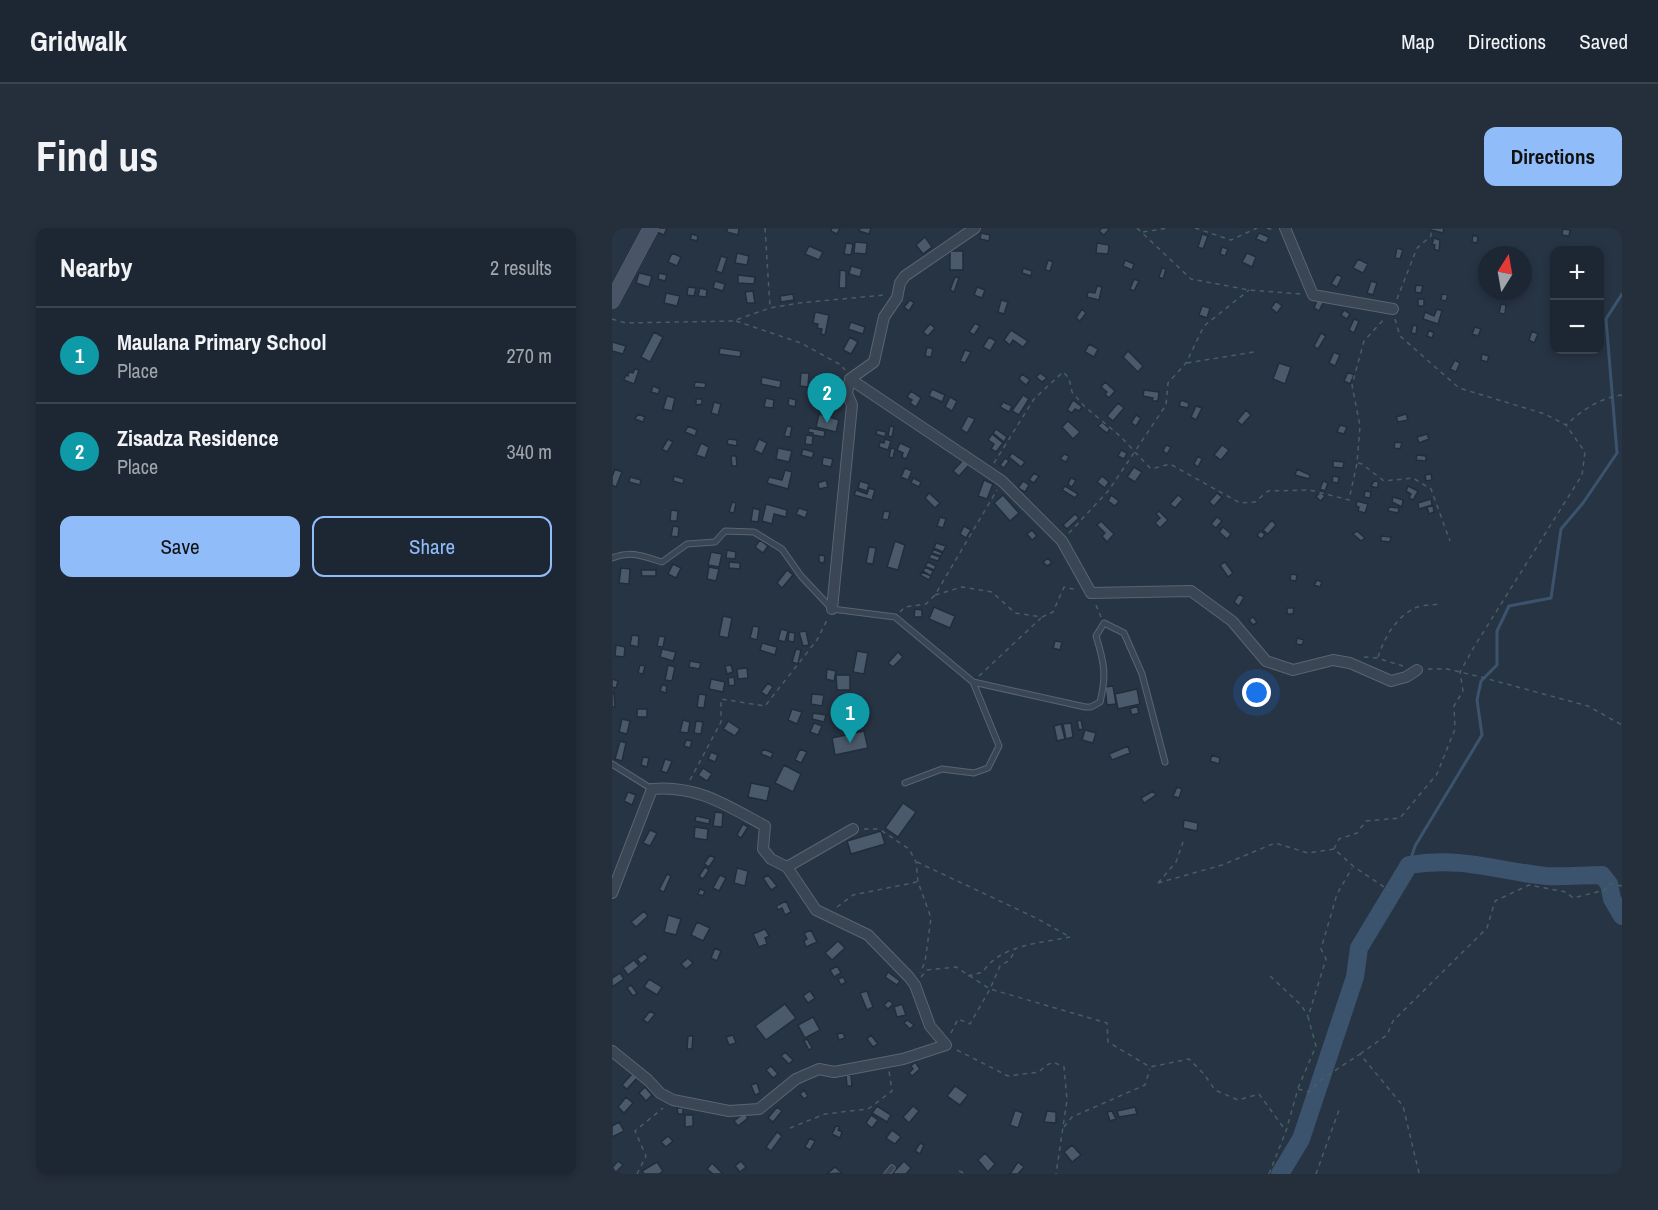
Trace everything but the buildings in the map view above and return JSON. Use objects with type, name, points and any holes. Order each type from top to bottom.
[{"type":"street","points":[[613,298],[651,228]]},
{"type":"street","points":[[832,609],[852,405],[847,393],[850,379],[874,362],[884,317],[897,298],[900,284],[905,276],[975,228]]},
{"type":"street","points":[[1285,228],[1313,295],[1393,309]]},
{"type":"street","points":[[850,379],[1002,481],[1062,541],[1091,593],[1191,591],[1232,621],[1266,661],[1293,670],[1333,660],[1350,663],[1391,681],[1406,677],[1417,669]]},
{"type":"street","points":[[612,893],[652,789],[685,789],[699,793],[765,826],[763,849],[771,859],[787,867],[816,910],[868,935],[909,977],[915,985],[930,1026],[946,1045],[903,1059],[834,1072],[819,1069],[796,1079],[759,1108],[729,1111],[673,1100],[660,1093],[648,1080],[612,1051]]},
{"type":"street","points":[[787,867],[852,828]]},
{"type":"lane","points":[[612,558],[634,553],[662,562],[687,544],[715,542],[725,531],[754,532],[782,549],[801,576],[832,609],[895,617],[973,682],[1091,707],[1100,702],[1103,691],[1105,665],[1096,636],[1104,623],[1124,633],[1142,674],[1165,762]]},
{"type":"lane","points":[[905,783],[942,769],[974,773],[988,768],[999,746],[973,682]]},
{"type":"lane","points":[[612,764],[652,789]]},
{"type":"lane","points":[[887,1174],[892,1168]]},
{"type":"path","points":[[765,228],[770,308]]},
{"type":"path","points":[[1137,228],[1191,279],[1249,290],[1313,295]]},
{"type":"path","points":[[1141,232],[1169,228]]},
{"type":"path","points":[[1195,228],[1231,240],[1257,228]]},
{"type":"path","points":[[988,472],[1034,399],[1064,372],[1069,378],[1072,392],[1084,406],[1120,436],[1151,469],[1170,464],[1240,502],[1255,502],[1268,491],[1310,490],[1349,500],[1357,463],[1360,426],[1352,385],[1364,341],[1393,309],[1418,248],[1431,236],[1431,228]]},
{"type":"path","points":[[612,319],[626,324],[733,321],[770,308],[799,303],[883,296],[892,292],[900,284]]},
{"type":"path","points":[[1062,541],[1109,490],[1166,405],[1168,383],[1186,363],[1204,326],[1249,290]]},
{"type":"path","points":[[1334,849],[1340,839],[1357,833],[1366,821],[1400,818],[1437,774],[1455,729],[1454,706],[1463,691],[1460,672],[1582,475],[1585,452],[1566,425],[1545,414],[1459,388],[1400,336],[1393,309]]},
{"type":"path","points":[[733,321],[801,343],[841,365],[850,379]]},
{"type":"path","points":[[1186,363],[1254,352]]},
{"type":"path","points":[[1566,425],[1581,411],[1622,395]]},
{"type":"path","points":[[1357,463],[1362,464],[1384,481],[1413,478],[1431,489],[1450,541]]},
{"type":"path","points":[[895,617],[905,607],[927,604],[935,595],[1002,481]]},
{"type":"path","points":[[935,595],[962,587],[992,592],[1015,613],[1042,617]]},
{"type":"path","points":[[973,682],[1042,617],[1053,612],[1064,588],[1091,593],[1104,623]]},
{"type":"path","points":[[1377,658],[1394,624],[1416,607],[1439,604]]},
{"type":"path","points":[[685,789],[721,722],[721,699],[765,706],[817,640],[832,609]]},
{"type":"path","points":[[1350,663],[1365,656],[1417,669],[1447,669],[1478,676],[1588,706],[1622,725]]},
{"type":"path","points":[[852,828],[879,829],[909,849],[916,862],[918,882],[931,918],[925,962],[915,985]]},
{"type":"path","points":[[1183,842],[1176,862],[1158,883],[1222,865],[1275,843],[1308,853],[1334,849]]},
{"type":"path","points":[[1334,849],[1353,866],[1390,891]]},
{"type":"path","points":[[916,862],[1036,918],[1070,937],[1016,948],[989,961],[983,972],[968,976]]},
{"type":"path","points":[[1308,1017],[1326,959],[1321,949],[1337,894],[1353,866]]},
{"type":"path","points":[[826,916],[853,895],[918,882]]},
{"type":"path","points":[[1298,1089],[1309,1092],[1321,1080],[1387,1035],[1393,1021],[1487,928],[1495,901],[1529,885],[1566,892],[1573,898],[1605,890],[1609,884],[1622,886]]},
{"type":"path","points":[[1016,948],[1010,960],[1000,966],[970,1024],[958,1019],[946,1045],[1008,1076],[1039,1072],[1053,1062],[1064,1067],[1067,1101],[1056,1174]]},
{"type":"path","points":[[915,985],[927,970],[957,968],[990,989],[1107,1023],[1108,1042],[1150,1067],[1189,1059],[1204,1074],[1215,1090],[1238,1100],[1259,1094],[1286,1131]]},
{"type":"path","points":[[1269,1174],[1286,1131],[1298,1089],[1316,1046],[1308,1017],[1301,1005],[1270,976]]},
{"type":"path","points":[[1360,1054],[1403,1106],[1419,1173],[1422,1174]]},
{"type":"path","points":[[790,1128],[825,1114],[868,1109],[892,1091],[887,1062]]},
{"type":"path","points":[[1064,1128],[1072,1117],[1145,1085],[1150,1067]]},
{"type":"path","points":[[637,1174],[646,1156],[635,1131],[673,1100]]},
{"type":"path","points":[[1316,1174],[1339,1110]]},
{"type":"path","points":[[959,1171],[966,1174]]},
{"type":"waterway","points":[[1409,865],[1415,846],[1482,735],[1477,700],[1481,681],[1497,665],[1497,631],[1509,606],[1551,598],[1561,529],[1583,503],[1617,453],[1606,319],[1622,294]]},
{"type":"waterway","points":[[1280,1174],[1301,1139],[1355,977],[1359,948],[1409,865],[1445,862],[1546,876],[1602,875],[1609,884],[1612,899],[1622,916]]},
{"type":"place","name":"Zisadza Residence","points":[[827,423]]},
{"type":"place","name":"Maulana Primary School","points":[[850,743]]}]
